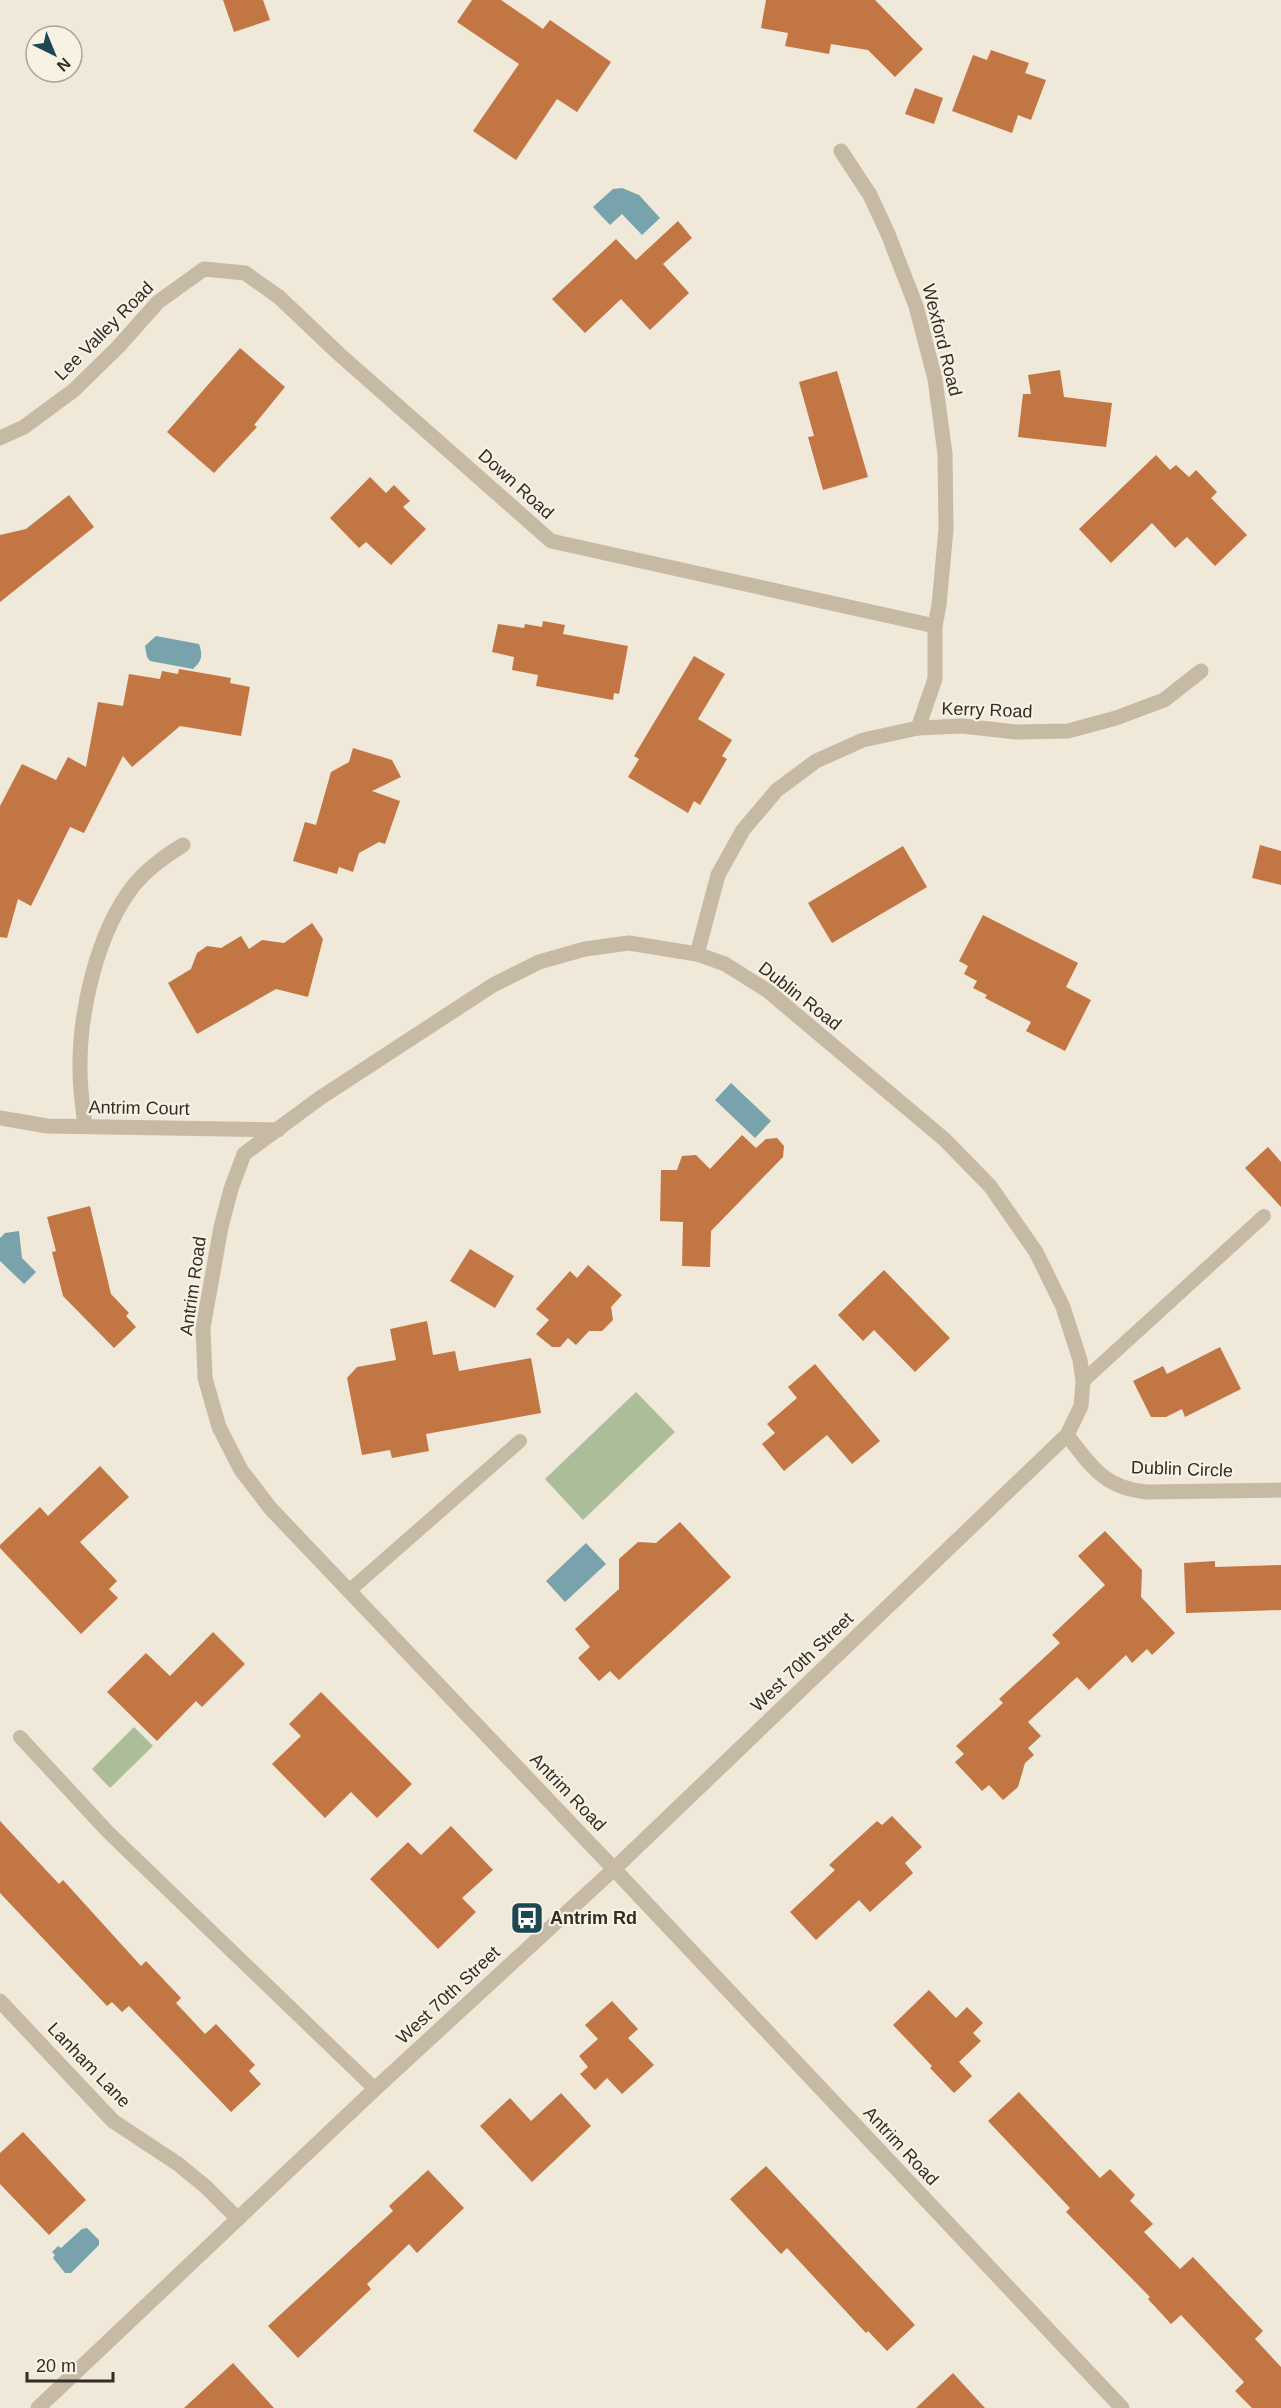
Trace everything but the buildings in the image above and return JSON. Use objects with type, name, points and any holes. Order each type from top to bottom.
[{"type":"street","name":"Wexford Road","points":[[841,151],[870,195],[888,234],[916,306],[935,379],[945,454],[946,529],[935,626],[935,680],[918,728]]},
{"type":"street","name":"Down Road","points":[[204,269],[245,273],[279,297],[339,354],[551,541],[935,626]]},
{"type":"street","name":"Lee Valley Road","points":[[0,438],[24,427],[74,390],[118,347],[158,302],[204,269]]},
{"type":"street","name":"Kerry Road","points":[[697,954],[718,874],[743,830],[777,790],[816,761],[863,740],[918,728],[962,726],[1016,732],[1068,731],[1116,718],[1164,700],[1201,671]]},
{"type":"street","points":[[85,1126],[80,1071],[84,1016],[95,964],[117,913],[134,886],[157,862],[183,845]]},
{"type":"street","name":"Dublin Road","points":[[278,1130],[320,1098],[493,985],[539,962],[585,948],[629,944],[697,954],[725,964],[768,991],[944,1139],[990,1186],[1036,1252],[1063,1307],[1080,1360],[1083,1381],[1081,1407],[1067,1436]]},
{"type":"street","name":"Antrim Court","points":[[0,1118],[47,1126],[278,1130]]},
{"type":"street","name":"Antrim Road","points":[[278,1130],[244,1154],[231,1189],[221,1227],[203,1328],[205,1378],[219,1427],[241,1470],[271,1509],[1122,2408]]},
{"type":"street","name":"Dublin Circle","points":[[1067,1436],[1094,1469],[1110,1482],[1128,1490],[1147,1492],[1281,1490]]},
{"type":"street","name":"West 70th Street","points":[[38,2408],[375,2089],[614,1869],[1067,1436]]},
{"type":"street","name":"Lanham Lane","points":[[0,2001],[113,2121],[178,2164],[206,2187],[238,2219]]},
{"type":"lane","points":[[1083,1381],[1264,1216]]},
{"type":"lane","points":[[349,1591],[520,1441]]},
{"type":"lane","points":[[20,1737],[108,1832],[375,2089]]},
{"type":"green space","points":[[636,1392],[675,1432],[583,1520],[545,1479]]},
{"type":"green space","points":[[134,1727],[153,1746],[110,1788],[92,1769]]},
{"type":"water","points":[[622,188],[639,195],[660,218],[642,235],[622,214],[610,225],[593,207],[613,189]]},
{"type":"water","points":[[156,636],[199,644],[200,660],[193,669],[150,661],[145,646]]},
{"type":"water","points":[[731,1083],[771,1121],[755,1138],[715,1100]]},
{"type":"water","points":[[19,1231],[22,1258],[36,1272],[24,1284],[0,1261],[0,1238],[5,1233]]},
{"type":"water","points":[[586,1543],[606,1564],[565,1602],[546,1581]]},
{"type":"water","points":[[87,2228],[99,2240],[99,2245],[71,2273],[65,2273],[53,2258],[55,2255],[52,2252],[58,2246],[61,2248],[82,2229]]},
{"type":"place","name":"Antrim Rd","points":[[527,1918]]}]
